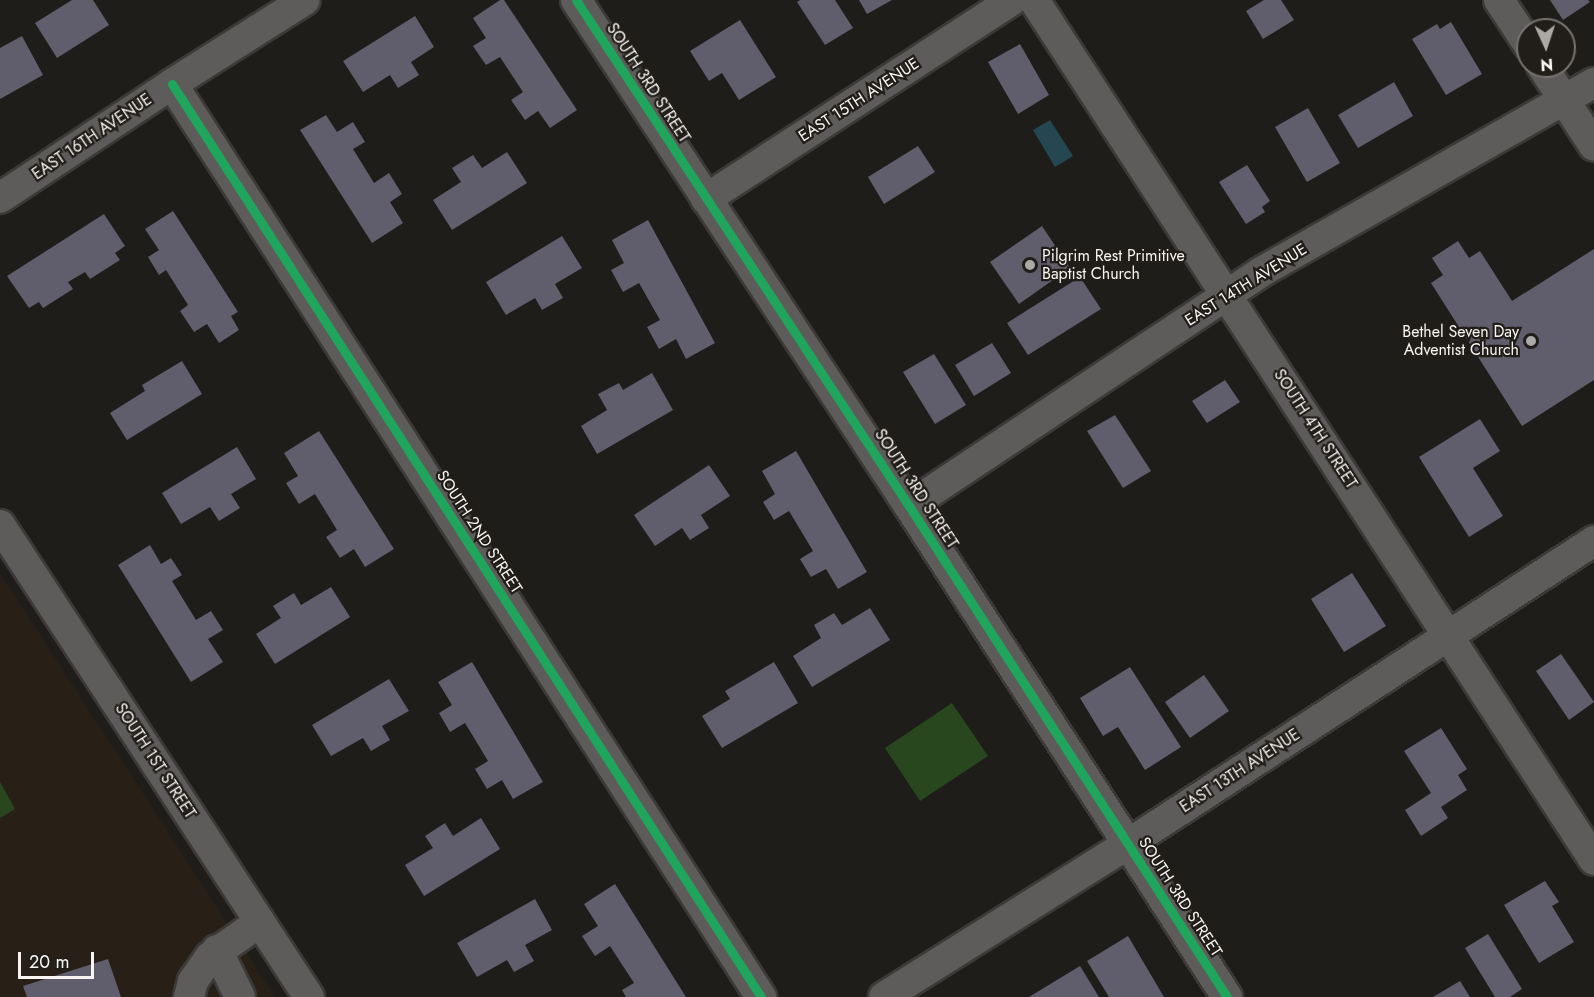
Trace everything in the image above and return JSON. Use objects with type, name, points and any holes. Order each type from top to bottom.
[{"type":"street","name":"EAST 16TH AVENUE","points":[[0,198],[172,84],[305,0]]},
{"type":"street","name":"SOUTH 3RD STREET","points":[[576,0],[909,506],[1227,997]]},
{"type":"street","name":"EAST 15TH AVENUE","points":[[706,199],[1012,0]]},
{"type":"street","name":"SOUTH 4TH STREET","points":[[1034,0],[1594,860]]},
{"type":"street","points":[[1499,0],[1516,26]]},
{"type":"street","points":[[1550,78],[1594,146]]},
{"type":"street","name":"EAST 14TH AVENUE","points":[[909,506],[1262,272],[1594,83]]},
{"type":"street","name":"SOUTH 2ND STREET","points":[[172,84],[761,997]]},
{"type":"street","name":"SOUTH 1ST STREET","points":[[0,525],[309,997]]},
{"type":"street","name":"EAST 13TH AVENUE","points":[[884,997],[1128,844],[1594,541]]},
{"type":"street","points":[[189,997],[193,981],[200,969],[217,950],[260,922]]},
{"type":"street","points":[[217,950],[240,997]]},
{"type":"shaded area","points":[[0,573],[275,997],[0,997]]},
{"type":"green space","points":[[952,703],[988,756],[920,801],[885,748]]},
{"type":"green space","points":[[0,782],[15,809],[0,818]]},
{"type":"water","points":[[1050,120],[1073,156],[1055,167],[1033,130]]},
{"type":"building","points":[[72,0],[93,0],[109,25],[57,58],[35,23]]},
{"type":"building","points":[[500,0],[504,0],[577,110],[550,128],[538,111],[525,120],[511,100],[523,92],[500,57],[486,65],[473,46],[486,38],[473,18]]},
{"type":"building","points":[[800,0],[835,0],[853,28],[825,45],[797,2]]},
{"type":"building","points":[[859,0],[892,0],[867,14]]},
{"type":"building","points":[[1264,0],[1281,0],[1294,20],[1263,39],[1246,11]]},
{"type":"building","points":[[1550,0],[1588,0],[1590,2],[1566,18],[1562,18]]},
{"type":"building","points":[[415,16],[434,47],[411,62],[419,75],[398,88],[390,75],[363,92],[343,61]]},
{"type":"building","points":[[740,20],[776,77],[739,100],[722,73],[709,81],[690,51]]},
{"type":"building","points":[[1451,22],[1482,74],[1446,95],[1412,39],[1437,24],[1440,29]]},
{"type":"building","points":[[22,36],[43,75],[0,99],[0,48]]},
{"type":"building","points":[[1020,44],[1049,95],[1018,114],[988,62]]},
{"type":"building","points":[[1394,82],[1413,116],[1358,148],[1338,115]]},
{"type":"building","points":[[1308,108],[1340,163],[1307,182],[1275,127]]},
{"type":"building","points":[[326,115],[337,132],[353,122],[365,142],[353,149],[374,183],[389,173],[402,194],[390,202],[403,223],[372,243],[300,130]]},
{"type":"building","points":[[918,146],[935,172],[884,204],[868,177]]},
{"type":"building","points":[[507,152],[527,183],[452,230],[433,200],[461,182],[452,168],[473,155],[482,168]]},
{"type":"building","points":[[1247,165],[1270,201],[1262,207],[1265,212],[1246,224],[1219,182]]},
{"type":"building","points":[[173,211],[238,312],[231,316],[239,330],[219,343],[207,324],[194,332],[180,311],[188,305],[166,270],[159,275],[148,257],[159,250],[145,229]]},
{"type":"building","points":[[104,214],[125,246],[115,253],[120,260],[90,279],[85,272],[68,282],[73,289],[43,308],[39,302],[29,308],[7,276]]},
{"type":"building","points":[[648,220],[715,343],[686,359],[676,339],[659,349],[647,327],[660,320],[639,283],[623,292],[611,270],[624,263],[612,240]]},
{"type":"building","name":"Pilgrim Rest Primitive Baptist Church","points":[[1042,226],[1070,268],[1019,304],[990,262]]},
{"type":"building","points":[[562,236],[582,268],[555,284],[563,298],[542,310],[535,298],[506,315],[486,282]]},
{"type":"building","name":"Bethel Seven Day Adventist Church","points":[[1458,241],[1469,258],[1480,251],[1512,301],[1594,249],[1594,380],[1522,426],[1431,283],[1443,275],[1432,258]]},
{"type":"building","points":[[1080,277],[1101,309],[1028,355],[1007,323]]},
{"type":"building","points":[[992,343],[1011,373],[974,396],[955,365]]},
{"type":"building","points":[[934,354],[966,405],[935,424],[903,372]]},
{"type":"building","points":[[182,361],[202,394],[127,440],[110,413],[145,391],[142,385]]},
{"type":"building","points":[[652,373],[673,410],[597,454],[581,426],[607,410],[598,394],[619,383],[623,390]]},
{"type":"building","points":[[1225,380],[1240,402],[1207,423],[1192,401]]},
{"type":"building","points":[[1115,415],[1151,471],[1123,488],[1087,431]]},
{"type":"building","points":[[1480,419],[1500,451],[1473,468],[1503,516],[1469,537],[1419,457]]},
{"type":"building","points":[[319,431],[394,549],[365,567],[354,549],[340,558],[326,537],[337,530],[315,494],[299,504],[286,483],[298,476],[284,453]]},
{"type":"building","points":[[237,447],[256,479],[231,494],[240,508],[219,521],[210,507],[181,524],[162,493]]},
{"type":"building","points":[[796,451],[867,572],[838,589],[826,569],[811,577],[800,559],[813,551],[789,511],[774,520],[763,502],[775,494],[762,471]]},
{"type":"building","points":[[709,465],[730,496],[701,515],[709,528],[690,540],[682,528],[655,546],[634,515]]},
{"type":"building","points":[[150,545],[161,564],[171,558],[182,575],[172,581],[196,620],[211,611],[223,630],[208,639],[223,662],[191,682],[118,565]]},
{"type":"building","points":[[1352,573],[1386,626],[1344,652],[1311,599]]},
{"type":"building","points":[[331,587],[350,617],[275,664],[256,634],[281,618],[273,606],[294,593],[301,605]]},
{"type":"building","points":[[870,608],[890,640],[812,687],[793,656],[821,638],[814,625],[834,613],[842,625]]},
{"type":"building","points":[[1561,654],[1594,702],[1569,720],[1536,671]]},
{"type":"building","points":[[472,662],[543,782],[513,799],[502,780],[487,789],[475,769],[488,761],[465,723],[450,732],[439,713],[452,705],[438,682]]},
{"type":"building","points":[[774,662],[798,703],[722,748],[702,716],[730,699],[725,691]]},
{"type":"building","points":[[1130,667],[1181,747],[1145,770],[1118,727],[1103,736],[1080,698]]},
{"type":"building","points":[[1204,675],[1229,711],[1190,738],[1165,702]]},
{"type":"building","points":[[389,679],[409,711],[382,726],[390,740],[371,751],[363,738],[331,756],[312,725]]},
{"type":"building","points":[[1441,728],[1467,769],[1458,775],[1467,790],[1441,807],[1448,818],[1421,836],[1405,810],[1431,793],[1404,751]]},
{"type":"building","points":[[481,818],[500,849],[424,896],[405,865],[433,848],[425,836],[445,823],[453,836]]},
{"type":"building","points":[[1545,881],[1559,902],[1552,906],[1574,942],[1539,963],[1504,905]]},
{"type":"building","points":[[615,884],[686,997],[626,997],[622,990],[634,983],[610,946],[595,956],[582,936],[598,926],[584,904]]},
{"type":"building","points":[[535,899],[552,930],[525,945],[534,961],[514,972],[507,960],[477,977],[457,943]]},
{"type":"building","points":[[1488,934],[1522,989],[1510,997],[1495,997],[1465,948]]},
{"type":"building","points":[[1128,936],[1164,997],[1109,997],[1087,961]]},
{"type":"building","points":[[108,959],[121,997],[27,997],[23,986]]},
{"type":"building","points":[[1080,966],[1099,997],[1029,997]]},
{"type":"building","points":[[1460,981],[1470,997],[1433,997]]},
{"type":"cycle path","points":[[576,0],[909,506],[1227,997]]},
{"type":"cycle path","points":[[172,84],[761,997]]},
{"type":"place","name":"Pilgrim Rest Primitive Baptist Church","points":[[1030,265]]},
{"type":"place","name":"Bethel Seven Day Adventist Church","points":[[1531,341]]}]
